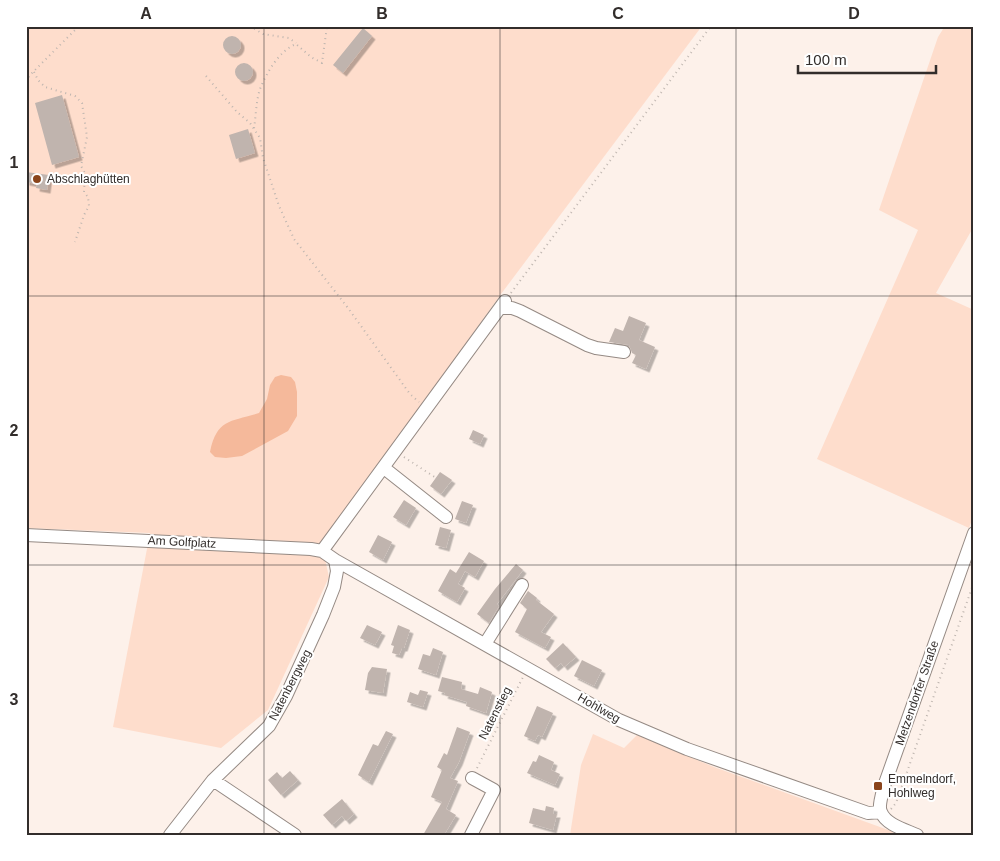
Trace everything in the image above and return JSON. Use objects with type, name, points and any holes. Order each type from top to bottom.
[{"type":"street","points":[[322,551],[503,304],[587,345],[624,352]]},
{"type":"street","points":[[384,468],[446,517]]},
{"type":"street","name":"Metzendorfer Straße","points":[[880,812],[880,803],[884,789],[974,533]]},
{"type":"street","name":"Am Golfplatz","points":[[26,535],[311,548],[322,551],[335,560]]},
{"type":"street","name":"Hohlweg","points":[[335,560],[619,720],[688,749],[868,813],[880,812]]},
{"type":"street","name":"Natenbergweg","points":[[170,835],[213,780],[269,726],[286,696],[334,587],[337,571],[335,560]]},
{"type":"street","points":[[485,644],[522,586]]},
{"type":"street","points":[[472,778],[494,790],[472,835]]},
{"type":"street","points":[[213,780],[295,835]]},
{"type":"street","points":[[880,812],[887,820],[904,832],[918,835]]},
{"type":"path","points":[[26,92],[29,76],[79,26]]},
{"type":"path","points":[[250,26],[263,34],[289,38],[322,63],[327,26]]},
{"type":"path","points":[[503,304],[711,26]]},
{"type":"path","points":[[254,128],[260,90],[279,58],[288,48],[296,44]]},
{"type":"path","points":[[34,72],[45,86],[75,96],[82,103],[87,137],[81,166],[85,173],[84,192],[88,197],[89,206],[77,234],[76,242]]},
{"type":"path","points":[[206,76],[237,112],[250,123],[260,138],[263,158],[279,206],[294,239],[348,308],[410,394],[427,409]]},
{"type":"path","points":[[26,143],[26,157]]},
{"type":"path","points":[[396,450],[436,478]]},
{"type":"path","points":[[880,812],[890,810],[896,803],[974,582]]},
{"type":"path","name":"Natenstieg","points":[[478,765],[528,668]]},
{"type":"shaded area","points":[[26,26],[702,26],[501,294],[322,546],[329,577],[268,710],[221,748],[113,727],[150,533],[26,528]]},
{"type":"shaded area","points":[[945,26],[974,26],[974,226],[936,293],[974,310],[974,514],[969,528],[817,459],[918,230],[879,210],[938,37]]},
{"type":"shaded area","points":[[281,375],[291,377],[295,382],[297,392],[297,416],[288,431],[242,456],[215,457],[210,452],[213,441],[221,427],[233,420],[259,413],[267,399],[270,385],[275,377]]},
{"type":"shaded area","points":[[593,734],[624,748],[637,735],[714,767],[891,831],[896,835],[570,835],[581,765]]},
{"type":"building","points":[[363,28],[372,36],[343,73],[333,65]]},
{"type":"building","points":[[232,36],[238,39],[241,45],[238,51],[232,54],[226,51],[223,45],[226,39]]},
{"type":"building","points":[[244,63],[250,66],[253,72],[250,78],[244,81],[238,78],[235,72],[238,66]]},
{"type":"building","points":[[62,95],[79,157],[52,165],[35,103]]},
{"type":"building","points":[[248,129],[255,153],[236,159],[229,135]]},
{"type":"building","name":"Abschlaghütten","points":[[26,172],[49,175],[47,190],[36,188],[37,184],[26,182]]},
{"type":"building","points":[[629,316],[646,323],[639,340],[655,347],[646,369],[632,363],[636,355],[632,353],[629,345],[609,342],[615,328],[623,331]]},
{"type":"building","points":[[473,430],[484,435],[480,444],[469,439]]},
{"type":"building","points":[[440,472],[452,480],[441,494],[430,486]]},
{"type":"building","points":[[404,500],[416,508],[406,525],[393,517]]},
{"type":"building","points":[[462,501],[473,505],[466,523],[455,519]]},
{"type":"building","points":[[440,527],[451,530],[446,548],[435,545]]},
{"type":"building","points":[[378,535],[392,542],[383,560],[369,552]]},
{"type":"building","points":[[469,552],[484,561],[475,577],[465,571],[458,584],[465,588],[457,602],[438,591],[450,569],[456,573]]},
{"type":"building","points":[[516,564],[523,570],[497,604],[499,606],[489,623],[477,614]]},
{"type":"building","points":[[528,591],[554,614],[541,632],[551,637],[545,648],[515,632],[527,609],[520,603]]},
{"type":"building","points":[[367,625],[382,632],[375,645],[360,638]]},
{"type":"building","points":[[398,625],[410,630],[404,648],[402,648],[399,655],[392,653],[394,646],[391,645]]},
{"type":"building","points":[[563,643],[576,657],[564,667],[561,663],[555,668],[546,659]]},
{"type":"building","points":[[433,648],[443,652],[436,675],[418,669],[423,654],[430,656]]},
{"type":"building","points":[[582,660],[602,670],[594,686],[574,676]]},
{"type":"building","points":[[372,667],[387,669],[383,693],[365,690],[368,673]]},
{"type":"building","points":[[442,677],[462,682],[461,689],[478,694],[480,687],[492,692],[486,713],[466,706],[467,702],[444,695],[445,693],[438,691]]},
{"type":"building","points":[[420,690],[428,692],[423,707],[407,702],[410,692],[418,695]]},
{"type":"building","points":[[537,706],[553,713],[542,737],[538,735],[535,741],[524,736]]},
{"type":"building","points":[[457,727],[470,732],[459,762],[450,778],[458,781],[446,809],[456,815],[444,835],[423,835],[442,802],[431,797],[442,770],[437,767],[444,753],[447,755]]},
{"type":"building","points":[[386,731],[393,734],[369,782],[358,775],[373,744],[378,746]]},
{"type":"building","points":[[539,755],[554,762],[551,770],[560,774],[555,785],[527,773],[533,761],[536,762]]},
{"type":"building","points":[[290,771],[298,780],[281,795],[268,780],[277,772],[282,778]]},
{"type":"building","points":[[342,799],[354,814],[346,821],[342,816],[332,825],[323,815]]},
{"type":"building","points":[[546,806],[554,808],[553,814],[557,814],[553,830],[529,823],[533,808],[545,811]]},
{"type":"place","name":"Abschlaghütten","points":[[37,179]]},
{"type":"place","name":"Emmelndorf, Hohlweg","points":[[878,786]]}]
